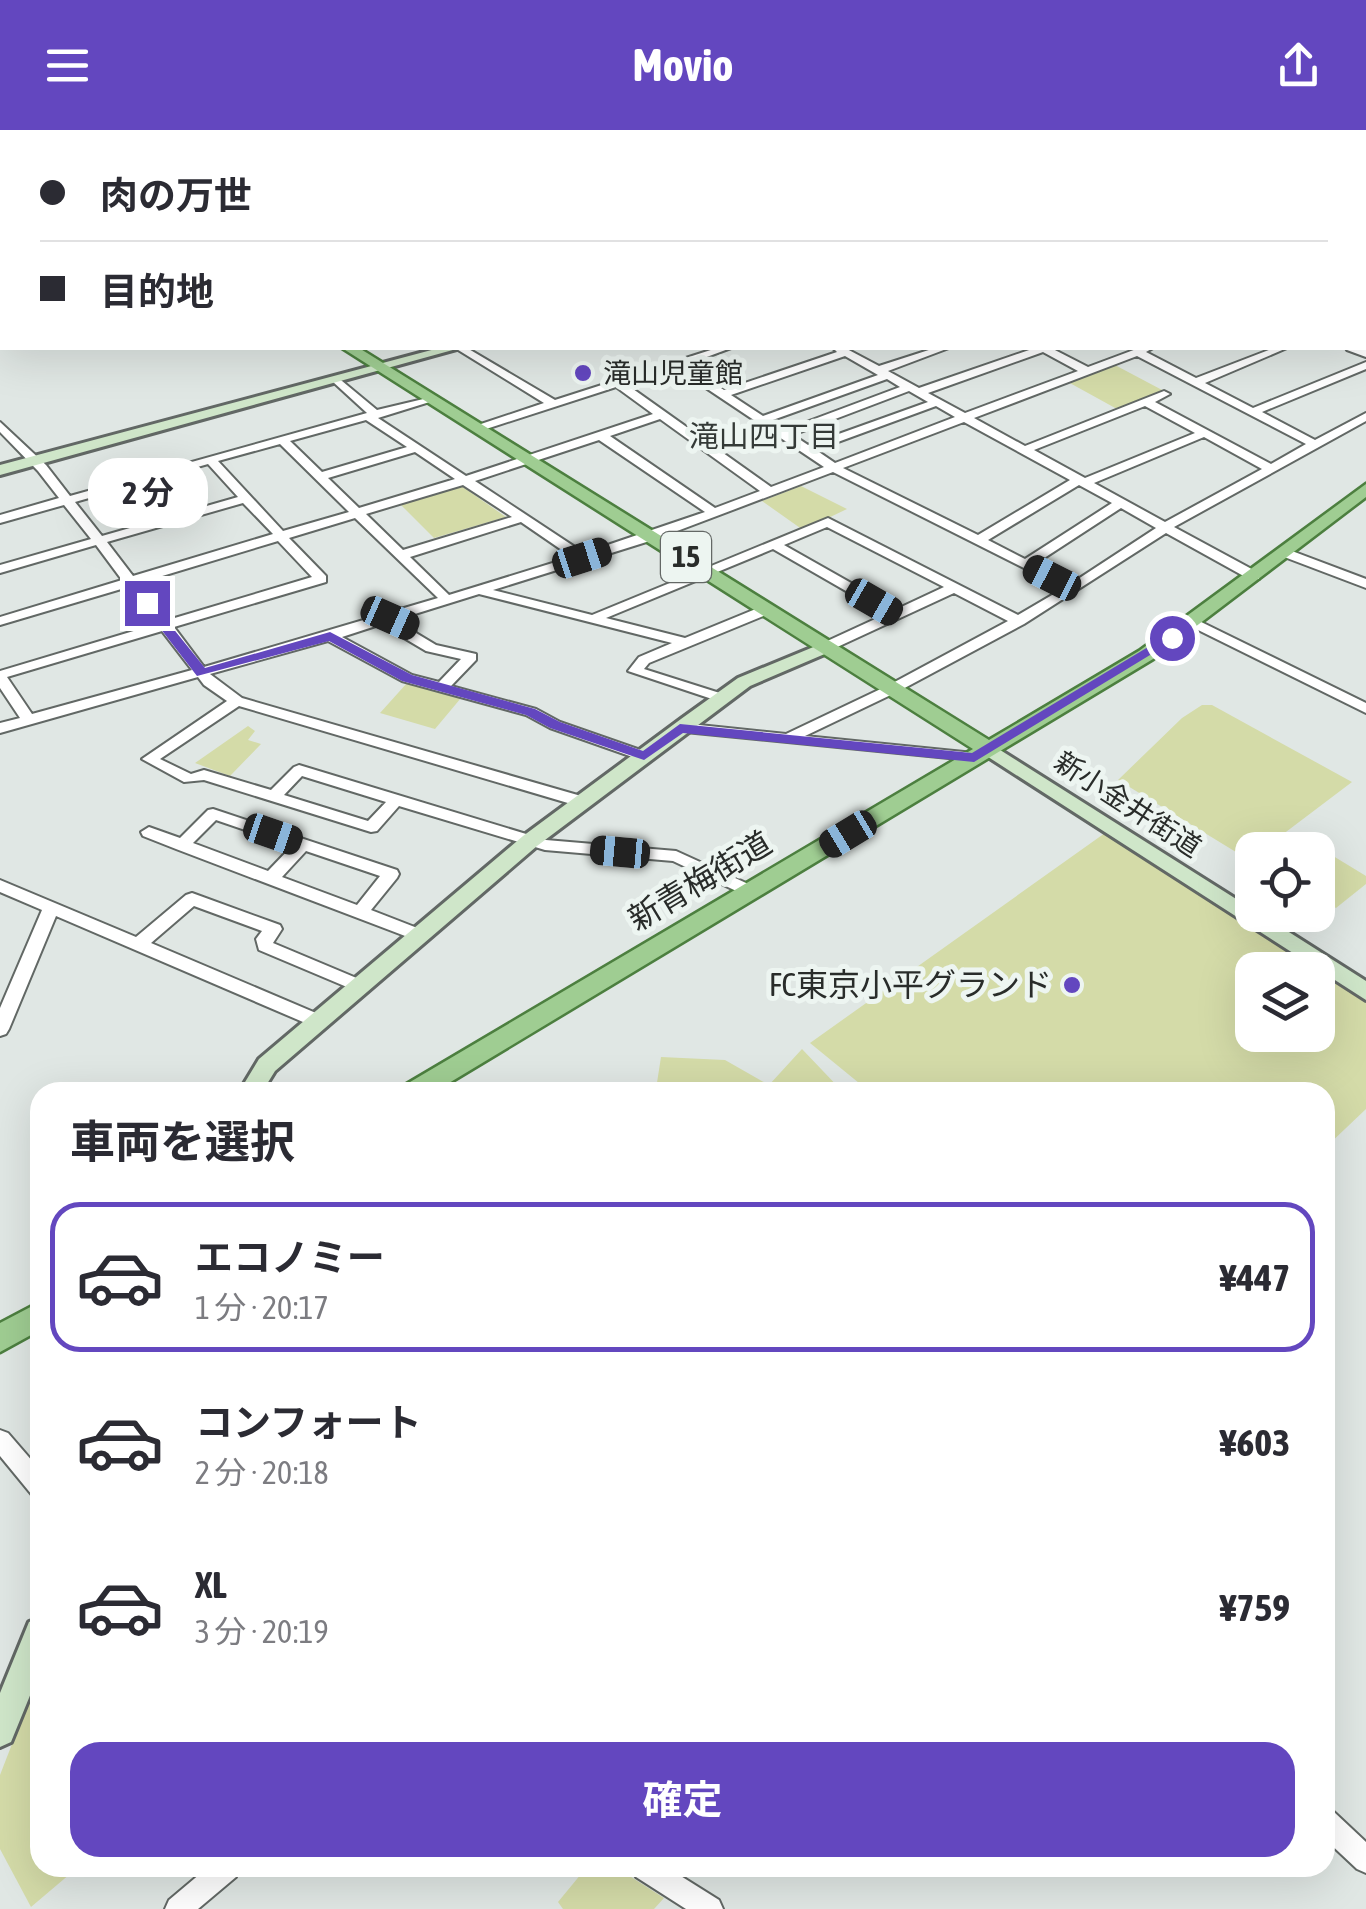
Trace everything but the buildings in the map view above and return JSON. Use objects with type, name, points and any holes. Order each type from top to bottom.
[{"type":"main road","name":"新小金井街道","points":[[352,350],[894,688],[982,753]]},
{"type":"main road","name":"新青梅街道","points":[[431,1082],[1146,655],[1366,489]]},
{"type":"main road","points":[[0,1339],[30,1321]]},
{"type":"street","points":[[0,470],[446,350]]},
{"type":"street","points":[[463,350],[554,404]]},
{"type":"street","points":[[479,428],[720,350]]},
{"type":"street","points":[[723,394],[842,350],[1254,576]]},
{"type":"street","points":[[760,420],[939,350]]},
{"type":"street","points":[[783,435],[1038,350]]},
{"type":"street","points":[[1048,350],[1087,371]]},
{"type":"street","points":[[0,728],[330,636],[652,536],[1143,350],[1316,445]]},
{"type":"street","points":[[1197,382],[1277,350]]},
{"type":"street","points":[[677,364],[833,467],[1073,588]]},
{"type":"street","points":[[1254,412],[1366,365]]},
{"type":"street","points":[[336,379],[372,416],[582,558]]},
{"type":"street","points":[[616,383],[770,492]]},
{"type":"street","points":[[1024,450],[1164,394]]},
{"type":"street","points":[[0,519],[432,398]]},
{"type":"street","points":[[1145,401],[1271,469]]},
{"type":"street","points":[[806,450],[938,402]]},
{"type":"street","points":[[0,621],[466,480],[662,415]]},
{"type":"street","points":[[791,737],[894,688],[1019,621],[1164,528],[1366,416]]},
{"type":"street","points":[[0,424],[35,460],[202,673],[237,701],[583,802]]},
{"type":"street","points":[[978,540],[1081,482],[1204,433]]},
{"type":"street","points":[[602,436],[715,513]]},
{"type":"street","points":[[282,440],[447,600]]},
{"type":"street","points":[[320,477],[417,448]]},
{"type":"street","points":[[28,719],[0,676],[321,579],[210,460]]},
{"type":"street","points":[[0,569],[244,499]]},
{"type":"street","points":[[1026,564],[1120,503]]},
{"type":"street","points":[[402,556],[522,518]]},
{"type":"street","points":[[593,620],[828,522],[1019,621]]},
{"type":"street","points":[[775,545],[896,614]]},
{"type":"street","points":[[1284,552],[1366,584]]},
{"type":"street","points":[[256,1082],[267,1065],[530,841],[744,682],[956,587]]},
{"type":"street","points":[[477,590],[686,643]]},
{"type":"street","points":[[722,698],[634,671],[644,660],[768,608]]},
{"type":"street","points":[[390,618],[408,626],[409,635],[425,645],[471,657],[442,687]]},
{"type":"street","points":[[1193,622],[1366,709]]},
{"type":"street","points":[[330,636],[407,678],[531,712],[555,725],[644,756]]},
{"type":"street","points":[[237,701],[149,759],[189,779],[204,774],[372,826],[396,800]]},
{"type":"street","points":[[680,728],[982,753]]},
{"type":"street","name":"新小金井街道","points":[[982,753],[1366,992]]},
{"type":"street","points":[[274,796],[299,770],[530,841],[676,856],[751,892]]},
{"type":"street","points":[[182,845],[213,814],[392,874],[360,912]]},
{"type":"street","points":[[149,832],[419,936]]},
{"type":"street","points":[[271,878],[303,844]]},
{"type":"street","points":[[0,886],[317,1021]]},
{"type":"street","points":[[138,945],[192,899],[274,929],[264,939],[265,946],[360,986]]},
{"type":"street","points":[[0,1029],[51,908]]},
{"type":"street","points":[[0,1440],[30,1475]]},
{"type":"street","points":[[0,1732],[30,1658]]},
{"type":"street","points":[[1335,1831],[1366,1860]]},
{"type":"street","points":[[178,1909],[216,1877]]},
{"type":"street","points":[[659,1877],[710,1909]]},
{"type":"green space","points":[[1113,364],[1164,391],[1117,409],[1068,382]]},
{"type":"green space","points":[[460,485],[506,517],[434,538],[401,505]]},
{"type":"green space","points":[[801,486],[847,509],[803,530],[762,501]]},
{"type":"green space","points":[[407,683],[461,698],[435,729],[380,713]]},
{"type":"green space","points":[[1202,705],[1212,705],[1352,782],[1286,832],[1235,832],[1235,851],[1118,780],[1182,718]]},
{"type":"green space","points":[[248,726],[255,731],[248,740],[261,744],[230,776],[195,763]]},
{"type":"green space","name":"FC東京小平グランド","points":[[1105,833],[1235,916],[1235,932],[1260,932],[1291,952],[1235,952],[1235,1052],[1335,1052],[1335,980],[1366,1000],[1366,1109],[1335,1138],[1335,1082],[858,1082],[810,1043]]},
{"type":"green space","points":[[1335,857],[1366,876],[1366,884],[1336,908]]},
{"type":"green space","points":[[802,1049],[833,1082],[772,1082]]},
{"type":"green space","points":[[661,1057],[725,1060],[764,1082],[657,1082]]},
{"type":"green space","points":[[30,1698],[30,1877],[66,1877],[31,1907],[0,1849],[0,1775]]},
{"type":"green space","points":[[579,1877],[631,1877],[664,1898],[654,1909],[563,1909],[558,1902]]},
{"type":"place","name":"滝山児童館","points":[[583,373]]},
{"type":"place","name":"FC東京小平グランド","points":[[1072,985]]},
{"type":"district","name":"滝山四丁目","points":[[764,437]]},
{"type":"route","points":[[147,603],[202,673],[330,636],[407,678],[531,712],[555,725],[644,756],[680,728],[974,758],[1172,638]]}]
